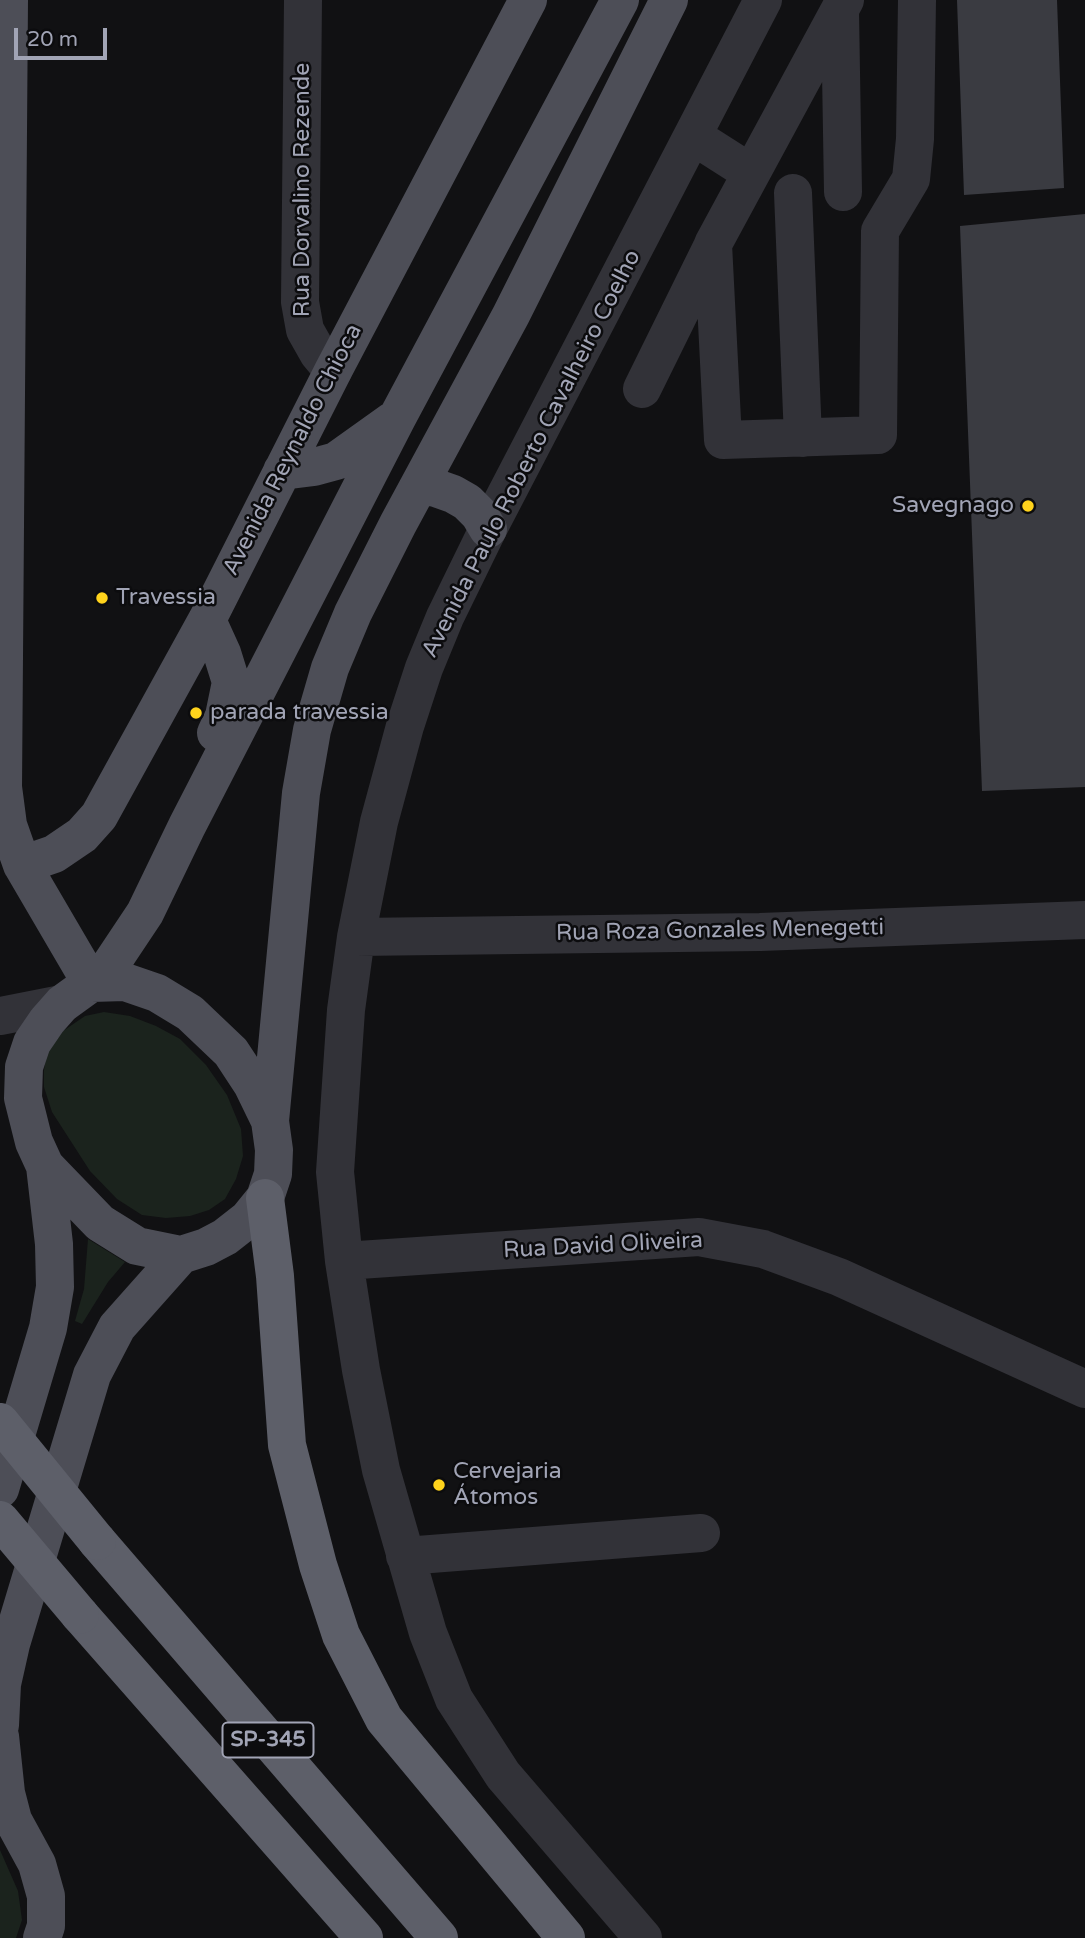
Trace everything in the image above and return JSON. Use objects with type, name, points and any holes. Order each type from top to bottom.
[{"type":"highway","points":[[265,1198],[275,1276],[288,1445],[318,1565],[341,1635],[384,1719],[566,1938]]},
{"type":"highway","name":"SP-345","points":[[0,1422],[97,1541],[439,1938]]},
{"type":"highway","name":"SP-345","points":[[0,1520],[80,1615],[365,1938]]},
{"type":"main road","points":[[9,0],[2,630],[3,787],[8,825],[22,865],[84,990]]},
{"type":"main road","name":"Avenida Reynaldo Chioca","points":[[22,865],[54,854],[82,835],[99,816],[207,620],[333,371],[528,0]]},
{"type":"main road","points":[[0,1489],[48,1328],[55,1287],[54,1244],[40,1154],[23,1098],[24,1067],[32,1043],[84,990],[145,913],[397,418],[620,0]]},
{"type":"main road","points":[[0,1101],[40,1154],[100,1223],[138,1246],[181,1255],[206,1247],[225,1237],[248,1219],[265,1198],[273,1174],[274,1150],[270,1121],[301,793],[312,730],[330,668],[353,613],[517,302],[669,0]]},
{"type":"main road","points":[[282,471],[336,461],[397,418]]},
{"type":"main road","points":[[420,486],[444,491],[467,502],[488,529]]},
{"type":"main road","points":[[187,826],[190,787],[225,716],[231,682],[207,620]]},
{"type":"main road","points":[[84,990],[125,982],[157,993],[190,1013],[231,1052],[252,1084],[270,1121]]},
{"type":"main road","points":[[0,1725],[2,1684],[11,1644],[92,1375],[117,1326],[181,1255]]},
{"type":"main road","points":[[0,1737],[6,1814],[37,1864],[46,1896],[46,1926],[42,1938]]},
{"type":"street","name":"Rua Dorvalino Rezende","points":[[303,0],[300,302],[304,330],[317,353],[333,371]]},
{"type":"street","name":"Avenida Paulo Roberto Cavalheiro Coelho","points":[[643,1938],[503,1775],[454,1699],[428,1633],[378,1458],[344,1261],[335,1172],[346,1010],[356,937],[379,822],[424,668],[445,617],[488,529],[763,0]]},
{"type":"street","points":[[713,244],[723,440],[878,435],[880,231],[911,178],[915,139],[917,0]]},
{"type":"street","points":[[842,5],[844,192]]},
{"type":"street","points":[[642,389],[713,244],[842,5]]},
{"type":"street","points":[[693,136],[746,183],[793,192],[903,189]]},
{"type":"street","points":[[793,192],[803,438]]},
{"type":"street","name":"Rua Roza Gonzales Menegetti","points":[[356,937],[760,932],[1085,920]]},
{"type":"street","points":[[0,1016],[84,990]]},
{"type":"street","name":"Rua David Oliveira","points":[[344,1261],[699,1237],[763,1250],[839,1277],[1085,1389]]},
{"type":"street","points":[[405,1556],[701,1533]]},
{"type":"shaded area","points":[[104,1012],[130,1016],[180,1039],[206,1065],[227,1095],[241,1129],[243,1156],[236,1179],[225,1199],[209,1210],[190,1216],[166,1218],[142,1215],[117,1199],[90,1171],[52,1112],[44,1087],[47,1052],[63,1031],[85,1016]]},
{"type":"shaded area","points":[[88,1239],[125,1262],[108,1282],[82,1324],[75,1321],[84,1289]]},
{"type":"shaded area","points":[[0,1850],[18,1891],[22,1920],[16,1938],[0,1938]]},
{"type":"building","points":[[957,0],[1057,0],[1064,188],[964,195]]},
{"type":"building","name":"Savegnago","points":[[1085,214],[1085,787],[982,791],[960,226]]},
{"type":"place","name":"Savegnago","points":[[1028,506]]},
{"type":"place","name":"Travessia","points":[[102,598]]},
{"type":"place","name":"parada travessia","points":[[196,713]]},
{"type":"place","name":"Cervejaria Átomos","points":[[439,1485]]}]
